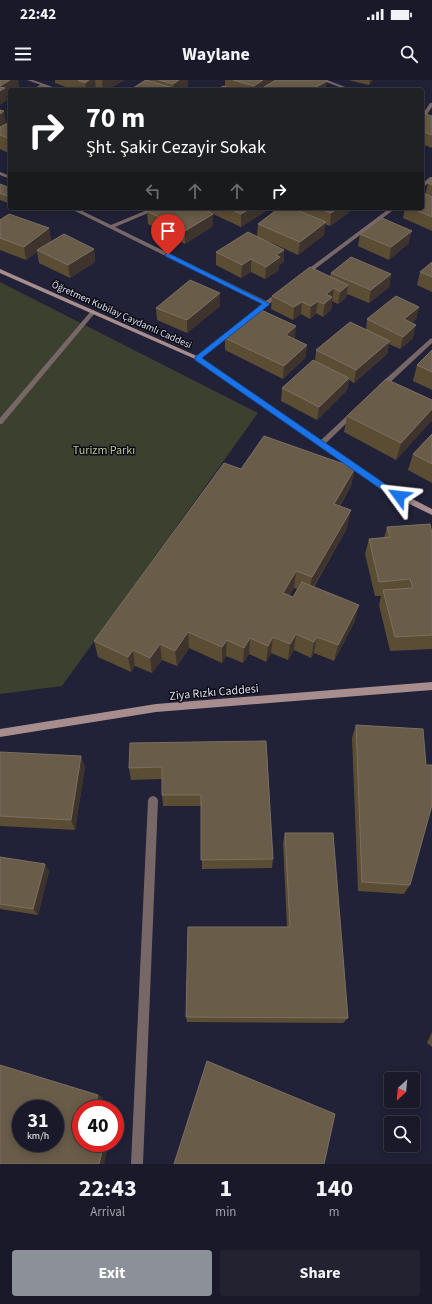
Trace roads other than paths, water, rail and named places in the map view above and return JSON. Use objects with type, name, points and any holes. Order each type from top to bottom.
[{"type":"street","points":[[29,80],[53,88]]},
{"type":"street","points":[[134,88],[148,80]]},
{"type":"street","points":[[322,80],[346,88]]},
{"type":"street","points":[[425,115],[432,104]]},
{"type":"street","points":[[424,184],[432,178]]},
{"type":"street","points":[[76,210],[266,304]]},
{"type":"street","points":[[111,227],[152,210]]},
{"type":"street","points":[[298,280],[390,210]]},
{"type":"street","name":"Öğretmen Kubilay Çaydamlı Caddesi","points":[[0,271],[197,358],[388,490],[432,512]]},
{"type":"street","points":[[197,358],[285,289]]},
{"type":"street","points":[[0,422],[93,312]]},
{"type":"street","points":[[376,392],[432,340]]},
{"type":"street","points":[[321,444],[360,408]]},
{"type":"street","name":"Ziya Rızkı Caddesi","points":[[0,733],[156,708],[432,686]]},
{"type":"street","points":[[137,1164],[153,800]]},
{"type":"park label","name":"Turizm Parkı","points":[[104,450]]}]
